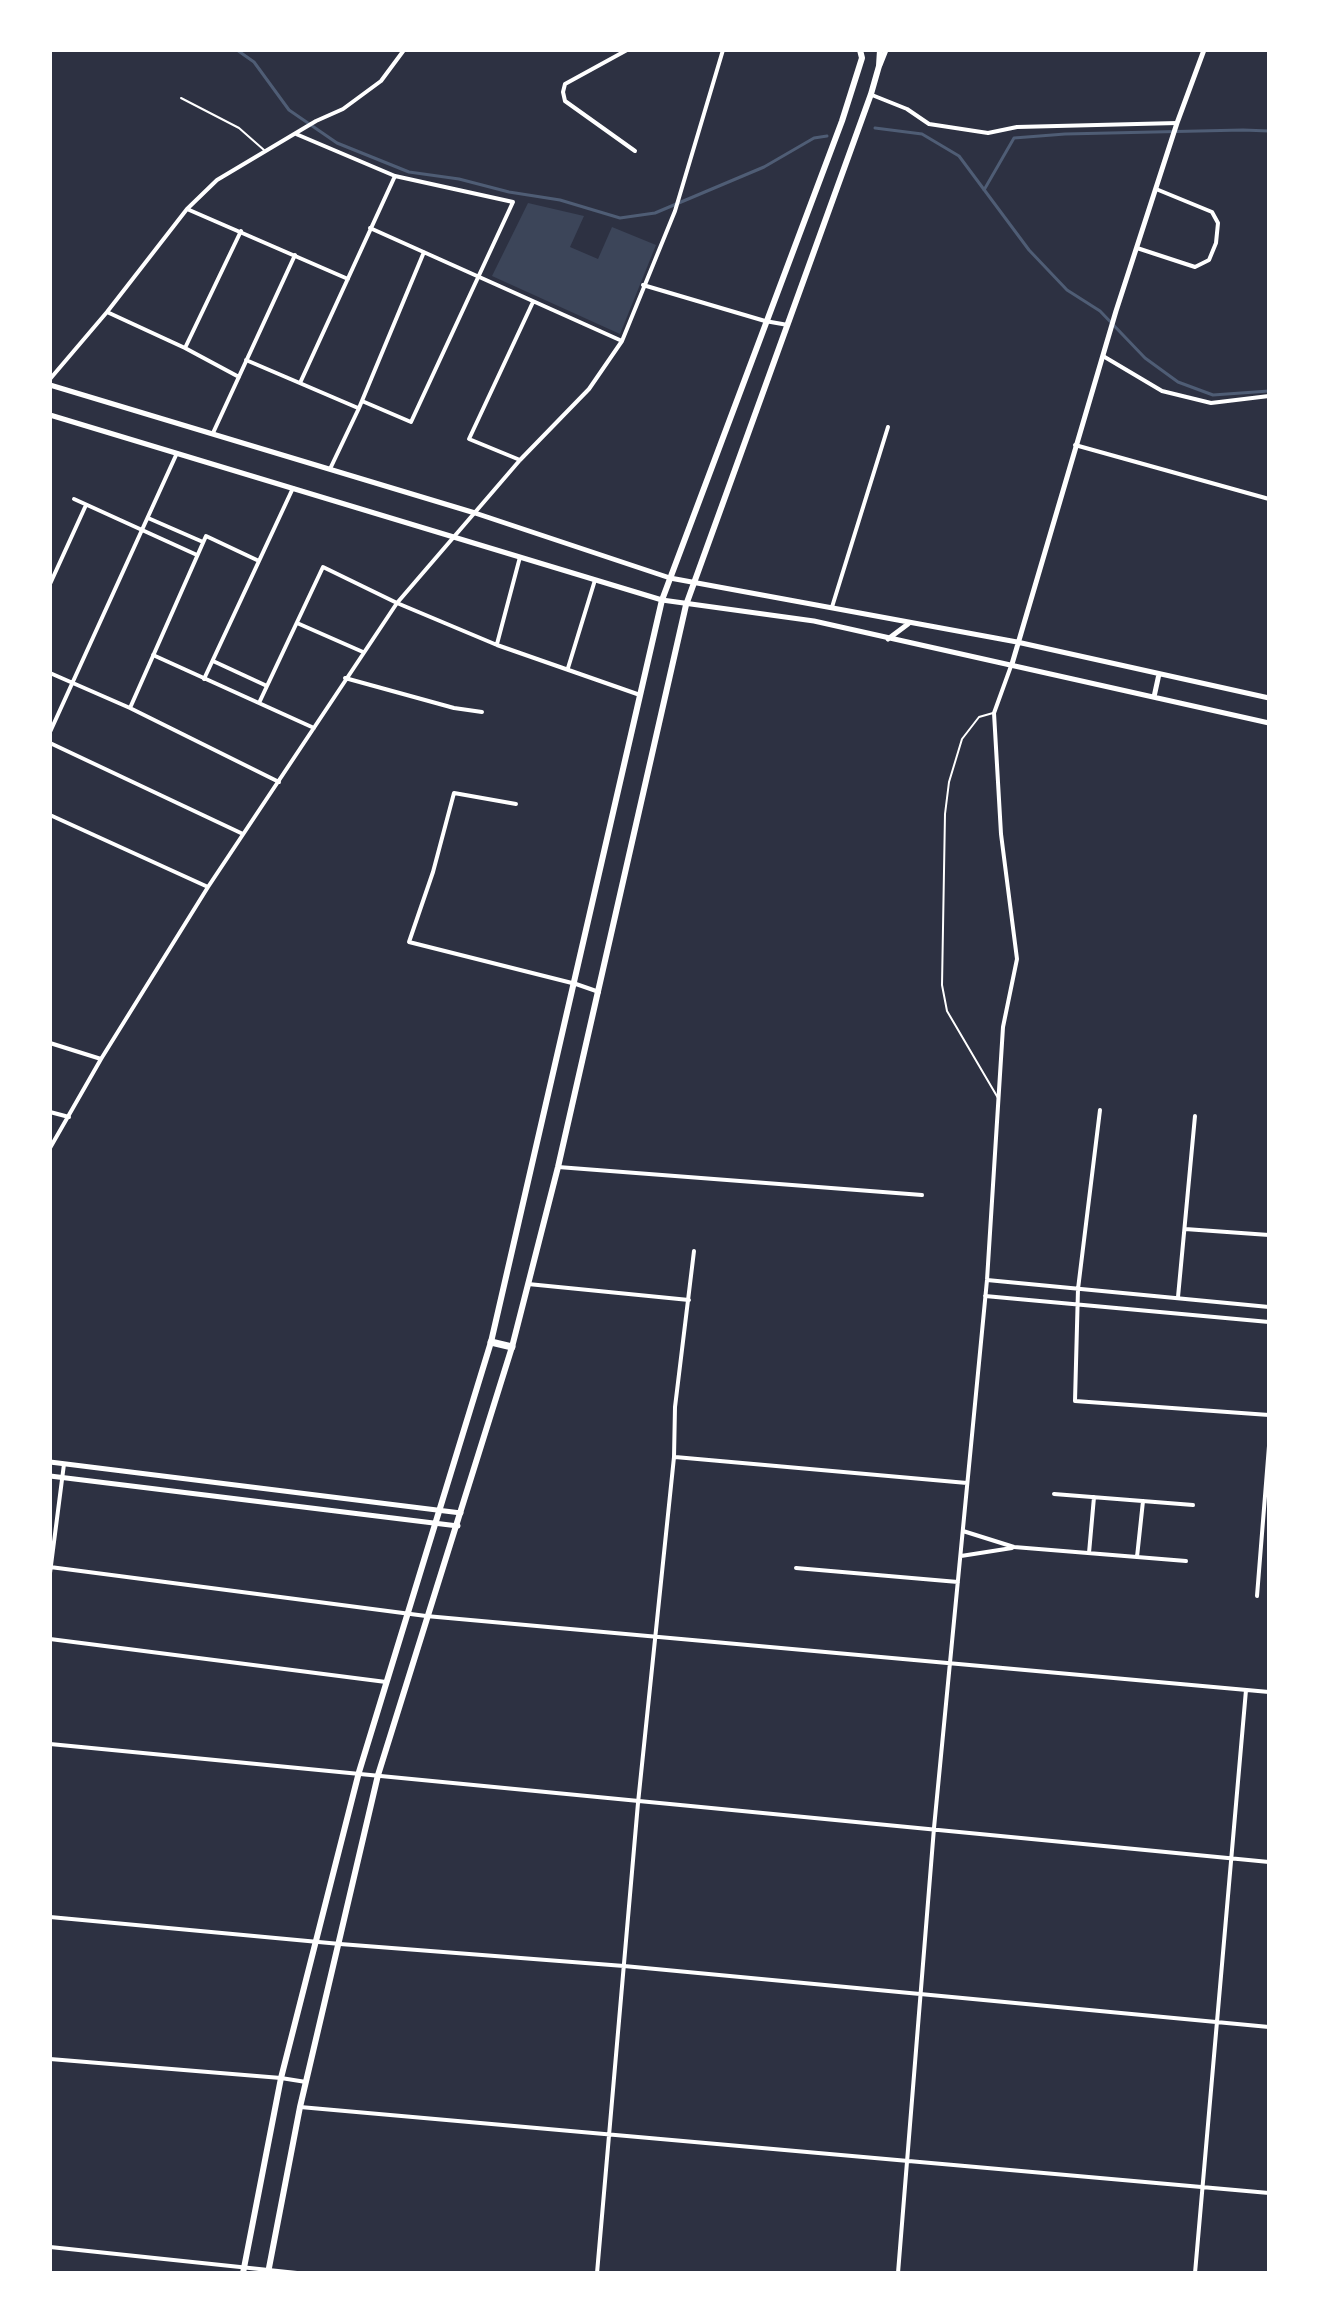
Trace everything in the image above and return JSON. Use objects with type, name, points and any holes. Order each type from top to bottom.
[{"type":"main road","points":[[244,2270],[281,2078],[359,1772],[491,1342],[576,984],[662,600],[842,121],[862,58],[860,50]]},
{"type":"main road","points":[[268,2272],[300,2107],[378,1775],[512,1347],[558,1167],[686,605],[871,94],[883,50]]},
{"type":"main road","points":[[491,1342],[512,1347]]},
{"type":"street","points":[[50,379],[187,209],[217,180],[316,121],[343,109],[381,81],[404,50]]},
{"type":"street","points":[[627,50],[565,84],[563,92],[565,101],[635,151]]},
{"type":"street","points":[[50,1148],[101,1059],[208,887],[397,603],[520,460],[589,389],[622,341],[681,194],[723,50]]},
{"type":"street","points":[[898,2273],[934,1828],[987,1280],[1003,1027],[1017,959],[1001,834],[994,713],[1012,664],[1116,311],[1176,125],[1204,50]]},
{"type":"street","points":[[871,94],[907,109],[929,124],[988,133],[1017,127],[1176,125]]},
{"type":"street","points":[[296,134],[395,176],[513,202],[411,422],[362,401]]},
{"type":"street","points":[[300,383],[395,176]]},
{"type":"street","points":[[1136,248],[1195,267],[1209,260],[1216,243],[1218,223],[1212,212],[1156,189]]},
{"type":"street","points":[[187,209],[348,279]]},
{"type":"street","points":[[370,228],[622,341]]},
{"type":"street","points":[[185,348],[241,230]]},
{"type":"street","points":[[330,469],[424,252]]},
{"type":"street","points":[[213,433],[295,255]]},
{"type":"street","points":[[643,285],[765,321],[789,325]]},
{"type":"street","points":[[520,460],[469,439],[533,302]]},
{"type":"street","points":[[107,312],[239,377]]},
{"type":"street","points":[[1103,356],[1162,391],[1211,403],[1269,396]]},
{"type":"street","points":[[246,360],[359,408]]},
{"type":"street","points":[[50,385],[475,513],[670,578],[1017,642],[1269,698]]},
{"type":"street","points":[[50,415],[662,600],[814,621],[1269,723]]},
{"type":"street","points":[[832,607],[888,427]]},
{"type":"street","points":[[1075,445],[1269,499]]},
{"type":"street","points":[[50,732],[177,453]]},
{"type":"street","points":[[204,679],[293,488]]},
{"type":"street","points":[[74,499],[197,555]]},
{"type":"street","points":[[50,584],[86,505]]},
{"type":"street","points":[[148,518],[259,561]]},
{"type":"street","points":[[130,708],[204,539]]},
{"type":"street","points":[[497,645],[520,557]]},
{"type":"street","points":[[259,703],[323,567],[397,603],[497,645],[641,696]]},
{"type":"street","points":[[568,668],[595,580]]},
{"type":"street","points":[[297,623],[363,652]]},
{"type":"street","points":[[888,639],[909,624]]},
{"type":"street","points":[[153,655],[314,728]]},
{"type":"street","points":[[213,661],[267,686]]},
{"type":"street","points":[[50,673],[130,708],[279,782]]},
{"type":"street","points":[[1154,697],[1159,674]]},
{"type":"street","points":[[345,678],[454,708],[482,712]]},
{"type":"street","points":[[50,743],[243,834]]},
{"type":"street","points":[[516,804],[454,793],[433,872],[409,942],[599,992]]},
{"type":"street","points":[[50,815],[208,887]]},
{"type":"street","points":[[50,1043],[101,1059]]},
{"type":"street","points":[[1100,1110],[1078,1289],[1075,1401],[1269,1415]]},
{"type":"street","points":[[50,1112],[69,1117]]},
{"type":"street","points":[[1177,1298],[1195,1116]]},
{"type":"street","points":[[558,1167],[922,1195]]},
{"type":"street","points":[[1185,1229],[1269,1235]]},
{"type":"street","points":[[597,2273],[638,1803],[674,1457],[675,1407],[694,1251]]},
{"type":"street","points":[[987,1280],[1269,1307]]},
{"type":"street","points":[[528,1284],[689,1300]]},
{"type":"street","points":[[985,1296],[1269,1322]]},
{"type":"street","points":[[1257,1596],[1269,1446]]},
{"type":"street","points":[[674,1457],[967,1483]]},
{"type":"street","points":[[50,1462],[462,1513]]},
{"type":"street","points":[[64,1464],[50,1569],[426,1616],[1269,1692]]},
{"type":"street","points":[[50,1476],[458,1526]]},
{"type":"street","points":[[1054,1494],[1193,1505]]},
{"type":"street","points":[[1089,1553],[1094,1497]]},
{"type":"street","points":[[1137,1557],[1143,1501]]},
{"type":"street","points":[[962,1531],[1014,1547],[1186,1561]]},
{"type":"street","points":[[960,1556],[1014,1547]]},
{"type":"street","points":[[796,1568],[958,1582]]},
{"type":"street","points":[[50,1639],[386,1682]]},
{"type":"street","points":[[1195,2273],[1246,1690]]},
{"type":"street","points":[[50,1744],[1269,1862]]},
{"type":"street","points":[[50,1917],[624,1966],[1269,2027]]},
{"type":"street","points":[[50,2059],[306,2082]]},
{"type":"street","points":[[300,2107],[1269,2193]]},
{"type":"street","points":[[50,2247],[244,2270],[297,2273]]},
{"type":"lane","points":[[181,98],[239,128],[265,150]]},
{"type":"lane","points":[[994,713],[979,717],[962,739],[949,782],[945,814],[942,985],[947,1011],[998,1098]]},
{"type":"shaded area","points":[[528,203],[584,216],[570,247],[598,259],[612,227],[656,245],[620,334],[492,276]]},
{"type":"waterway","points":[[237,50],[254,62],[289,110],[337,143],[409,172],[560,200],[620,218],[655,213],[764,167],[814,138],[827,136]]},
{"type":"waterway","points":[[875,128],[922,134],[959,156],[1029,250],[1067,290],[1100,311],[1145,358],[1178,382],[1213,395],[1269,391]]},
{"type":"waterway","points":[[984,190],[1014,138],[1065,134],[1269,131]]}]
